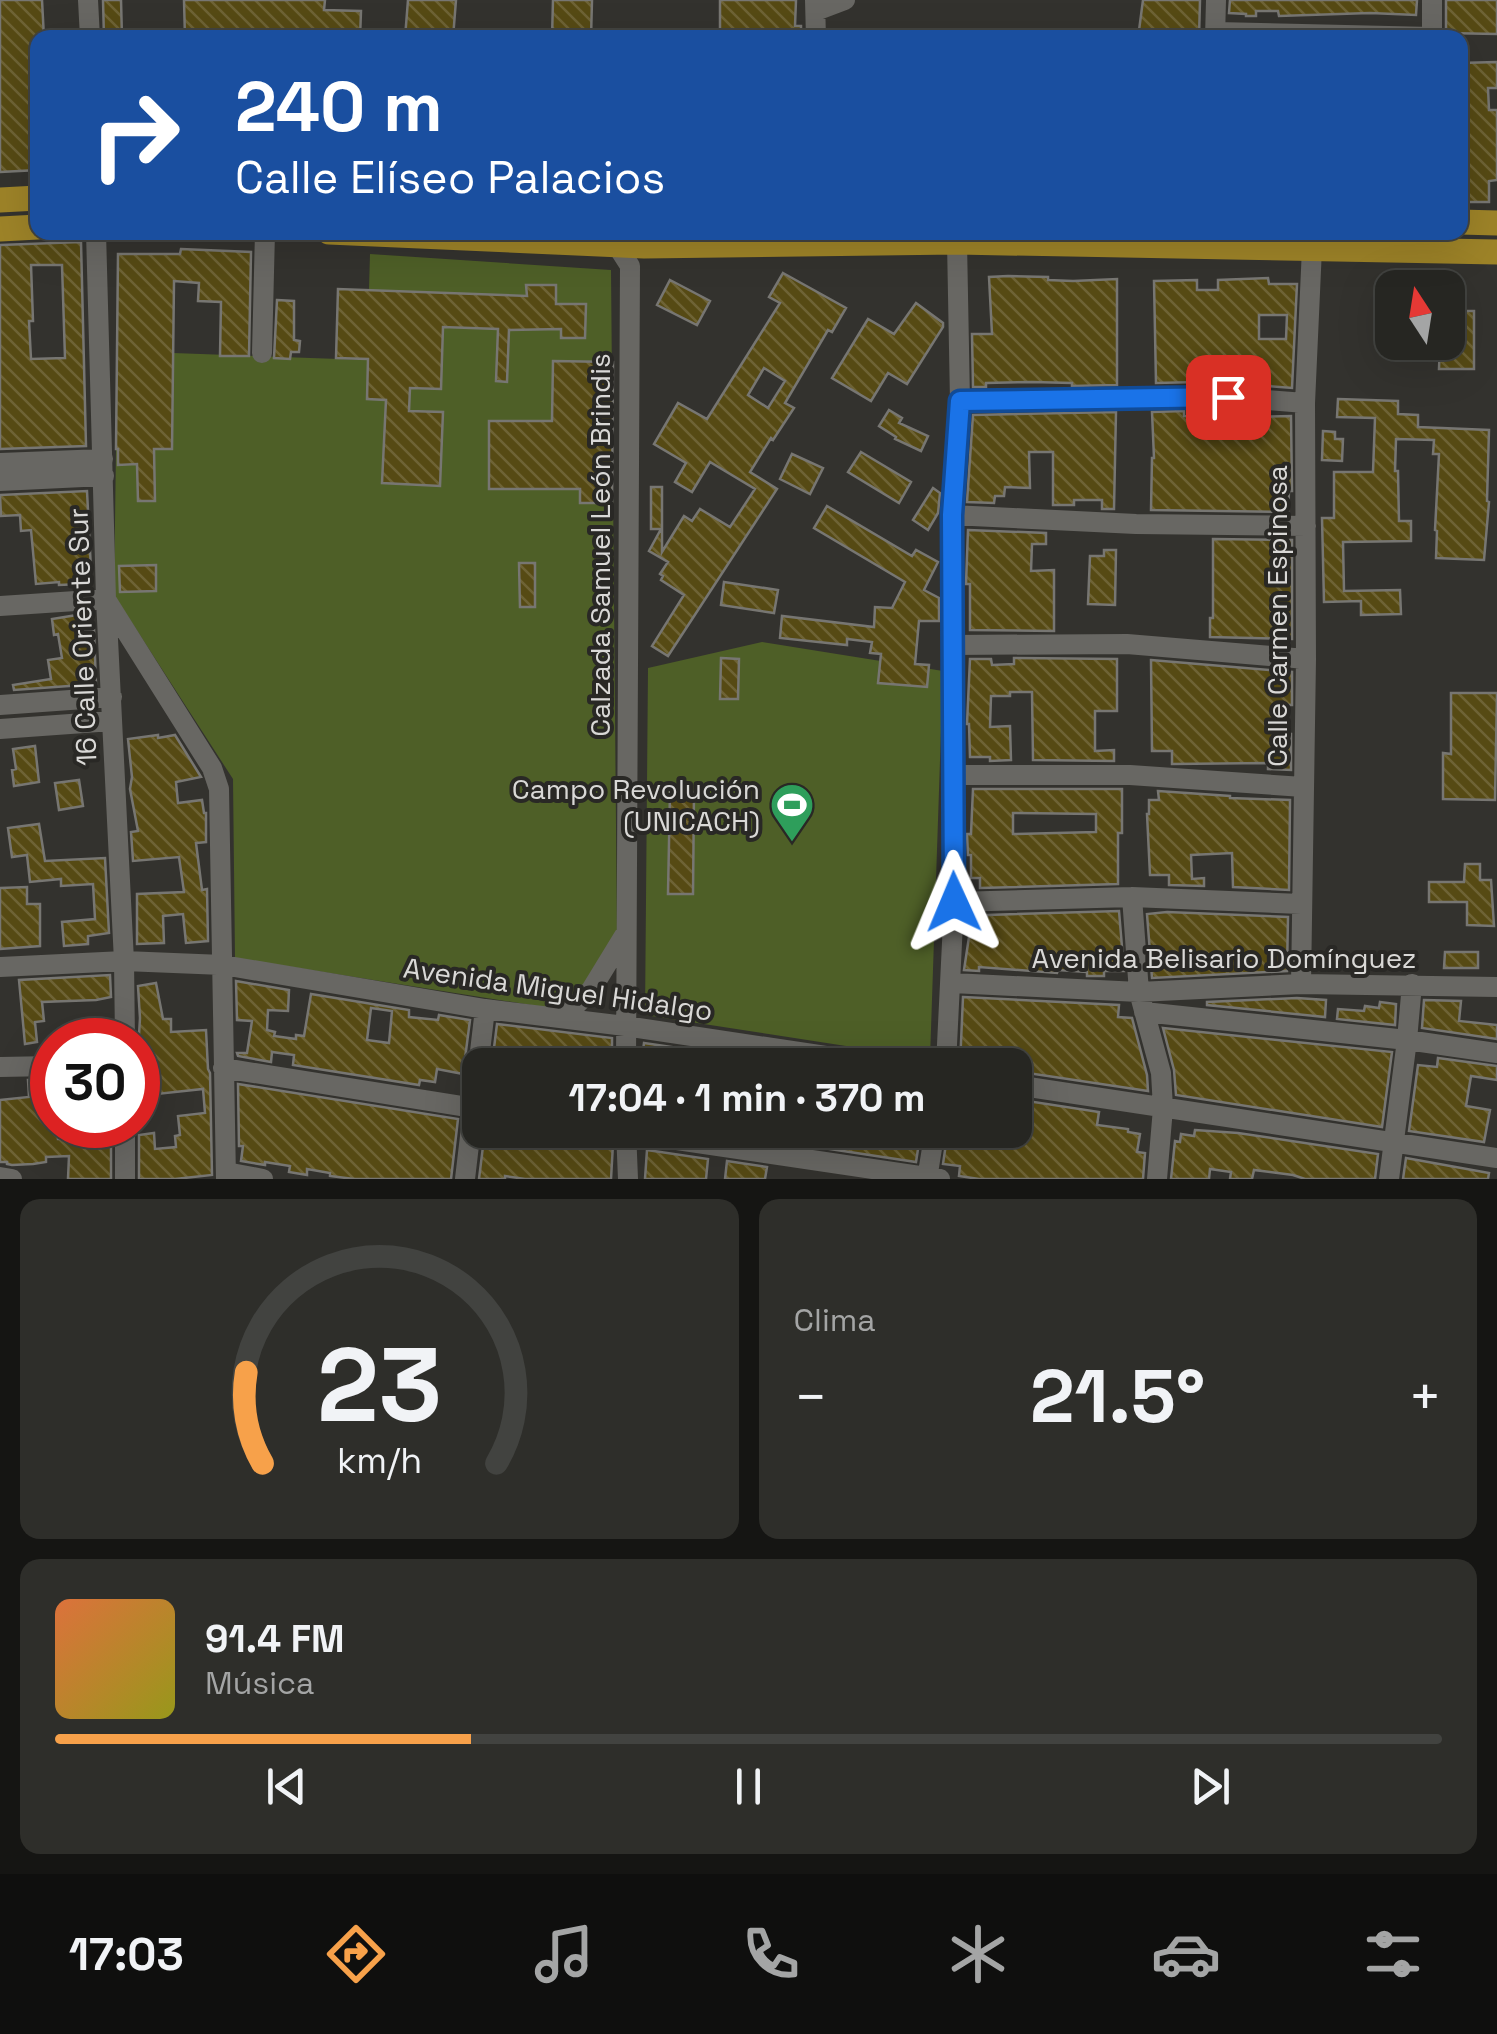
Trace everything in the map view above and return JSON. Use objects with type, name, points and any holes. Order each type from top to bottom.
[{"type":"main road","points":[[0,200],[30,198]]},
{"type":"main road","points":[[1468,222],[1497,223]]},
{"type":"main road","points":[[0,229],[30,227]]},
{"type":"main road","points":[[530,240],[1312,248],[1433,242],[1497,252]]},
{"type":"street","points":[[88,0],[90,30]]},
{"type":"street","points":[[815,6],[845,0]]},
{"type":"street","points":[[1216,0],[1216,30]]},
{"type":"street","points":[[1432,0],[1432,30]]},
{"type":"street","name":"16 Calle Oriente Sur","points":[[96,240],[106,600],[125,1018]]},
{"type":"street","points":[[262,352],[265,240]]},
{"type":"street","points":[[947,1048],[954,902],[952,515],[960,401],[957,242]]},
{"type":"street","name":"Calzada Samuel León Brindis","points":[[626,1048],[630,244]]},
{"type":"street","name":"Calle Carmen Espinosa","points":[[1301,984],[1305,403],[1312,248]]},
{"type":"street","points":[[960,401],[1228,397],[1305,403]]},
{"type":"street","points":[[0,462],[103,468]]},
{"type":"street","points":[[0,481],[103,468]]},
{"type":"street","points":[[952,515],[1136,524],[1306,526]]},
{"type":"street","points":[[0,606],[106,600],[212,768],[219,789],[226,1176],[263,1179]]},
{"type":"street","points":[[952,646],[1127,644],[1306,659]]},
{"type":"street","points":[[0,705],[112,696]]},
{"type":"street","points":[[0,729],[112,721]]},
{"type":"street","points":[[953,775],[1130,776],[1304,787]]},
{"type":"street","points":[[954,902],[1132,897],[1301,904]]},
{"type":"street","points":[[1132,897],[1141,1002],[1160,1073],[1163,1108],[1157,1179]]},
{"type":"street","points":[[552,1018],[576,1005],[592,990],[625,935]]},
{"type":"street","name":"Avenida Miguel Hidalgo","points":[[0,967],[124,961],[223,965],[485,1009],[772,1048]]},
{"type":"street","name":"Avenida Belisario Domínguez","points":[[952,984],[1141,1002],[1301,984],[1497,986]]},
{"type":"street","points":[[1389,1179],[1412,984]]},
{"type":"street","points":[[1141,1002],[1497,1053]]},
{"type":"street","points":[[482,1048],[485,1009]]},
{"type":"street","points":[[0,1066],[30,1066]]},
{"type":"street","points":[[223,1068],[462,1107]]},
{"type":"street","points":[[1032,1088],[1497,1158]]},
{"type":"street","points":[[126,1148],[126,1179]]},
{"type":"street","points":[[465,1179],[470,1148]]},
{"type":"street","points":[[623,1148],[628,1179]]},
{"type":"street","points":[[733,1148],[931,1178],[934,1148]]},
{"type":"street","points":[[0,1177],[12,1179]]},
{"type":"green space","points":[[370,254],[611,270],[617,935],[585,986],[550,1008],[235,958],[233,779],[114,595],[116,449],[172,449],[173,353],[367,360]]},
{"type":"green space","name":"Campo Revolución (UNICACH)","points":[[762,642],[943,671],[930,1048],[859,1048],[645,1015],[648,668]]},
{"type":"building","points":[[0,0],[42,0],[44,30],[30,30],[30,170],[0,172]]},
{"type":"building","points":[[103,0],[121,0],[122,30],[104,30]]},
{"type":"building","points":[[184,0],[325,0],[324,10],[361,11],[360,30],[185,30]]},
{"type":"building","points":[[408,0],[456,0],[454,30],[406,30]]},
{"type":"building","points":[[553,0],[592,0],[591,30],[552,30]]},
{"type":"building","points":[[720,0],[796,0],[795,26],[801,26],[801,30],[720,30]]},
{"type":"building","points":[[1143,0],[1200,0],[1199,30],[1139,30]]},
{"type":"building","points":[[1230,0],[1417,0],[1416,15],[1279,16],[1278,11],[1256,11],[1256,16],[1246,16],[1229,13]]},
{"type":"building","points":[[1446,0],[1497,0],[1497,34],[1446,30]]},
{"type":"building","points":[[1497,62],[1497,88],[1488,88],[1489,110],[1497,110],[1497,180],[1489,181],[1489,202],[1468,202],[1468,63]]},
{"type":"building","points":[[81,242],[86,446],[0,449],[0,245]],"holes":[[[31,265],[62,265],[65,358],[31,359]]]},
{"type":"building","points":[[181,249],[251,252],[249,356],[220,356],[221,302],[198,301],[199,283],[174,281],[172,449],[154,449],[155,501],[138,501],[137,464],[118,465],[116,449],[118,254],[180,254]]},
{"type":"building","points":[[783,273],[846,308],[832,332],[828,330],[785,403],[794,408],[750,472],[777,489],[668,656],[652,646],[684,595],[661,580],[660,574],[668,562],[649,551],[661,529],[651,529],[651,487],[662,487],[662,552],[684,516],[692,521],[700,509],[730,527],[755,489],[710,462],[692,492],[675,482],[686,463],[654,444],[678,403],[707,419],[780,303],[769,297]],"holes":[[[764,368],[785,381],[768,408],[748,395]]]},
{"type":"building","points":[[989,277],[1073,281],[1117,279],[1117,385],[1032,382],[973,387],[972,334],[992,334]]},
{"type":"building","points":[[1268,278],[1269,284],[1297,284],[1292,388],[1241,381],[1156,383],[1154,281],[1197,280],[1197,290],[1218,290],[1218,280]],"holes":[[[1259,315],[1287,315],[1286,339],[1259,339]]]},
{"type":"building","points":[[670,280],[710,301],[697,325],[657,305]]},
{"type":"building","points":[[526,285],[556,285],[556,304],[586,304],[585,338],[561,338],[561,329],[509,330],[507,382],[496,381],[498,329],[443,327],[441,389],[410,388],[409,411],[443,412],[440,486],[382,483],[386,400],[367,399],[368,359],[336,358],[338,289],[527,296]]},
{"type":"building","points":[[277,300],[294,301],[294,340],[300,341],[299,352],[291,352],[290,359],[274,358]]},
{"type":"building","points":[[916,303],[943,327],[907,384],[888,373],[871,401],[832,378],[868,319],[894,334]]},
{"type":"building","points":[[1465,311],[1474,311],[1474,369],[1439,369],[1439,360],[1465,360]]},
{"type":"building","points":[[553,361],[613,362],[612,503],[580,503],[580,489],[489,489],[489,421],[552,421]]},
{"type":"building","points":[[1338,399],[1398,401],[1398,414],[1418,415],[1418,427],[1489,430],[1484,560],[1436,558],[1439,454],[1433,454],[1434,440],[1396,439],[1399,521],[1411,521],[1411,541],[1343,542],[1344,591],[1400,590],[1401,614],[1361,615],[1361,601],[1324,602],[1322,518],[1334,518],[1334,472],[1373,472],[1375,418],[1337,417]]},
{"type":"building","points":[[889,410],[902,418],[899,423],[928,436],[921,451],[879,426]]},
{"type":"building","points":[[1184,411],[1184,416],[1220,417],[1238,412],[1258,413],[1257,417],[1291,416],[1292,491],[1288,512],[1151,510],[1152,412]]},
{"type":"building","points":[[1116,412],[1114,509],[1102,509],[1102,500],[1053,505],[1053,452],[1029,452],[1030,488],[1005,487],[1004,496],[995,496],[994,503],[967,502],[973,415]]},
{"type":"building","points":[[1323,431],[1335,432],[1335,439],[1343,439],[1342,461],[1322,460]]},
{"type":"building","points":[[861,452],[911,482],[899,503],[848,472]]},
{"type":"building","points":[[792,454],[823,468],[810,494],[780,479]]},
{"type":"building","points":[[933,488],[940,493],[938,513],[928,530],[913,520]]},
{"type":"building","points":[[87,491],[91,570],[80,571],[81,584],[36,584],[31,530],[21,531],[20,515],[1,516],[0,495]]},
{"type":"building","points":[[827,506],[912,556],[916,550],[938,562],[924,590],[939,598],[939,621],[919,621],[915,664],[929,665],[927,687],[878,683],[881,654],[870,653],[872,642],[847,639],[847,645],[780,638],[782,616],[874,627],[875,607],[892,608],[905,582],[814,528]]},
{"type":"building","points":[[968,530],[1046,533],[1046,544],[1032,544],[1031,571],[1054,570],[1054,631],[970,630],[970,584],[966,584]]},
{"type":"building","points":[[1213,539],[1292,540],[1292,639],[1210,637]]},
{"type":"building","points":[[1104,550],[1116,550],[1115,605],[1088,604],[1090,556],[1104,556]]},
{"type":"building","points":[[519,563],[535,563],[535,607],[520,607]]},
{"type":"building","points":[[156,565],[156,591],[120,592],[119,566]]},
{"type":"building","points":[[724,582],[778,590],[774,613],[721,605]]},
{"type":"building","points":[[77,615],[79,631],[94,630],[96,684],[14,690],[13,685],[51,679],[48,660],[62,658],[52,619]]},
{"type":"building","points":[[721,658],[739,659],[738,699],[720,699]]},
{"type":"building","points":[[1014,658],[1117,659],[1117,711],[1095,711],[1095,751],[1114,750],[1114,761],[1033,760],[1032,692],[991,696],[990,727],[1010,726],[1011,760],[970,757],[970,659],[991,659],[992,665],[1014,664]]},
{"type":"building","points":[[1151,660],[1292,672],[1292,705],[1275,705],[1272,733],[1291,734],[1291,770],[1268,769],[1268,763],[1172,764],[1172,751],[1152,751]]},
{"type":"building","points":[[1451,693],[1497,693],[1495,800],[1443,799],[1443,753],[1451,754]]},
{"type":"building","points":[[175,735],[201,777],[176,782],[178,803],[202,800],[206,813],[206,842],[196,843],[202,890],[207,889],[208,941],[186,943],[183,914],[163,916],[164,943],[137,944],[137,894],[184,892],[179,857],[133,861],[131,832],[138,831],[130,789],[128,739]]},
{"type":"building","points":[[35,746],[39,782],[14,786],[13,749]]},
{"type":"building","points":[[79,780],[83,806],[59,810],[55,783]]},
{"type":"building","points":[[973,789],[1122,789],[1118,884],[980,888],[980,878],[971,878],[967,834],[971,834]],"holes":[[[1013,813],[1096,814],[1096,832],[1013,834]]]},
{"type":"building","points":[[1158,791],[1290,800],[1289,890],[1233,887],[1232,853],[1191,855],[1192,879],[1204,878],[1204,886],[1169,885],[1169,875],[1150,875],[1147,814],[1149,800],[1159,800]]},
{"type":"building","points":[[670,792],[694,792],[693,894],[668,894]]},
{"type":"building","points":[[39,824],[45,861],[105,858],[109,933],[88,936],[88,944],[64,946],[62,922],[95,919],[93,884],[61,886],[61,879],[30,882],[27,855],[12,857],[8,828]]},
{"type":"building","points":[[1465,864],[1480,864],[1480,880],[1491,880],[1494,926],[1467,925],[1467,902],[1429,902],[1429,882],[1464,882]]},
{"type":"building","points":[[27,887],[27,904],[40,904],[40,946],[0,949],[0,888]]},
{"type":"building","points":[[1119,911],[1124,971],[1087,976],[1087,972],[1058,970],[964,970],[969,937],[986,939],[987,915]]},
{"type":"building","points":[[1147,914],[1288,917],[1287,971],[1152,978]]},
{"type":"building","points":[[1445,952],[1478,952],[1478,968],[1444,968]]},
{"type":"building","points":[[110,975],[111,997],[42,1002],[44,1018],[30,1018],[30,1043],[25,1044],[19,980]]},
{"type":"building","points":[[236,981],[289,990],[288,1011],[268,1010],[267,1030],[275,1032],[274,1036],[304,1036],[311,994],[409,1010],[409,1017],[438,1020],[439,1015],[470,1020],[466,1048],[462,1048],[462,1074],[437,1069],[435,1082],[420,1080],[419,1085],[293,1065],[294,1055],[272,1052],[271,1062],[238,1056],[237,1053],[247,1053],[252,1021],[237,1020]],"holes":[[[371,1008],[392,1011],[389,1043],[367,1040]]]},
{"type":"building","points":[[156,983],[163,1019],[171,1019],[171,1032],[206,1030],[212,1175],[139,1179],[139,1148],[176,1147],[175,1136],[180,1135],[178,1116],[205,1113],[203,1089],[160,1094],[160,1018],[140,1018],[138,986]]},
{"type":"building","points":[[963,997],[1119,1005],[1118,1017],[1132,1018],[1148,1091],[1032,1074],[1032,1048],[961,1048]]},
{"type":"building","points":[[1326,1000],[1325,1017],[1207,1005],[1207,1002]]},
{"type":"building","points":[[1424,1000],[1461,1001],[1459,1021],[1497,1025],[1497,1039],[1422,1028]]},
{"type":"building","points":[[1380,1002],[1396,1004],[1395,1025],[1337,1019],[1338,1009],[1364,1011],[1365,1006],[1379,1008]]},
{"type":"building","points":[[497,1024],[612,1038],[612,1048],[494,1048]]},
{"type":"building","points":[[1163,1028],[1392,1052],[1382,1127],[1176,1095]]},
{"type":"building","points":[[644,1043],[678,1048],[643,1048]]},
{"type":"building","points":[[1438,1058],[1497,1066],[1497,1080],[1471,1076],[1466,1106],[1490,1110],[1484,1142],[1409,1131],[1418,1065],[1437,1067]]},
{"type":"building","points":[[30,1080],[30,1148],[111,1148],[111,1179],[68,1179],[69,1156],[46,1157],[46,1162],[33,1164],[0,1162],[0,1100],[29,1097]]},
{"type":"building","points":[[238,1084],[458,1119],[451,1179],[354,1179],[307,1169],[307,1175],[289,1172],[290,1166],[241,1161]]},
{"type":"building","points":[[1032,1102],[1099,1112],[1097,1125],[1140,1134],[1137,1152],[1145,1153],[1143,1179],[979,1179],[959,1176],[960,1166],[943,1164],[945,1148],[1032,1148]]},
{"type":"building","points":[[1195,1130],[1378,1154],[1375,1179],[1305,1179],[1254,1170],[1252,1179],[1230,1179],[1231,1172],[1210,1169],[1209,1179],[1171,1179],[1175,1141],[1180,1142],[1181,1134],[1194,1136]]},
{"type":"building","points":[[483,1148],[613,1148],[611,1179],[479,1179]]},
{"type":"building","points":[[824,1148],[918,1148],[916,1162]]},
{"type":"building","points":[[647,1150],[708,1159],[706,1179],[645,1179]]},
{"type":"building","points":[[1406,1158],[1489,1173],[1488,1179],[1403,1179]]},
{"type":"building","points":[[727,1161],[767,1167],[765,1179],[725,1179]]},
{"type":"place","name":"Campo Revolución (UNICACH)","points":[[792,843]]},
{"type":"route","points":[[954,902],[952,515],[960,401],[1228,397]]}]
